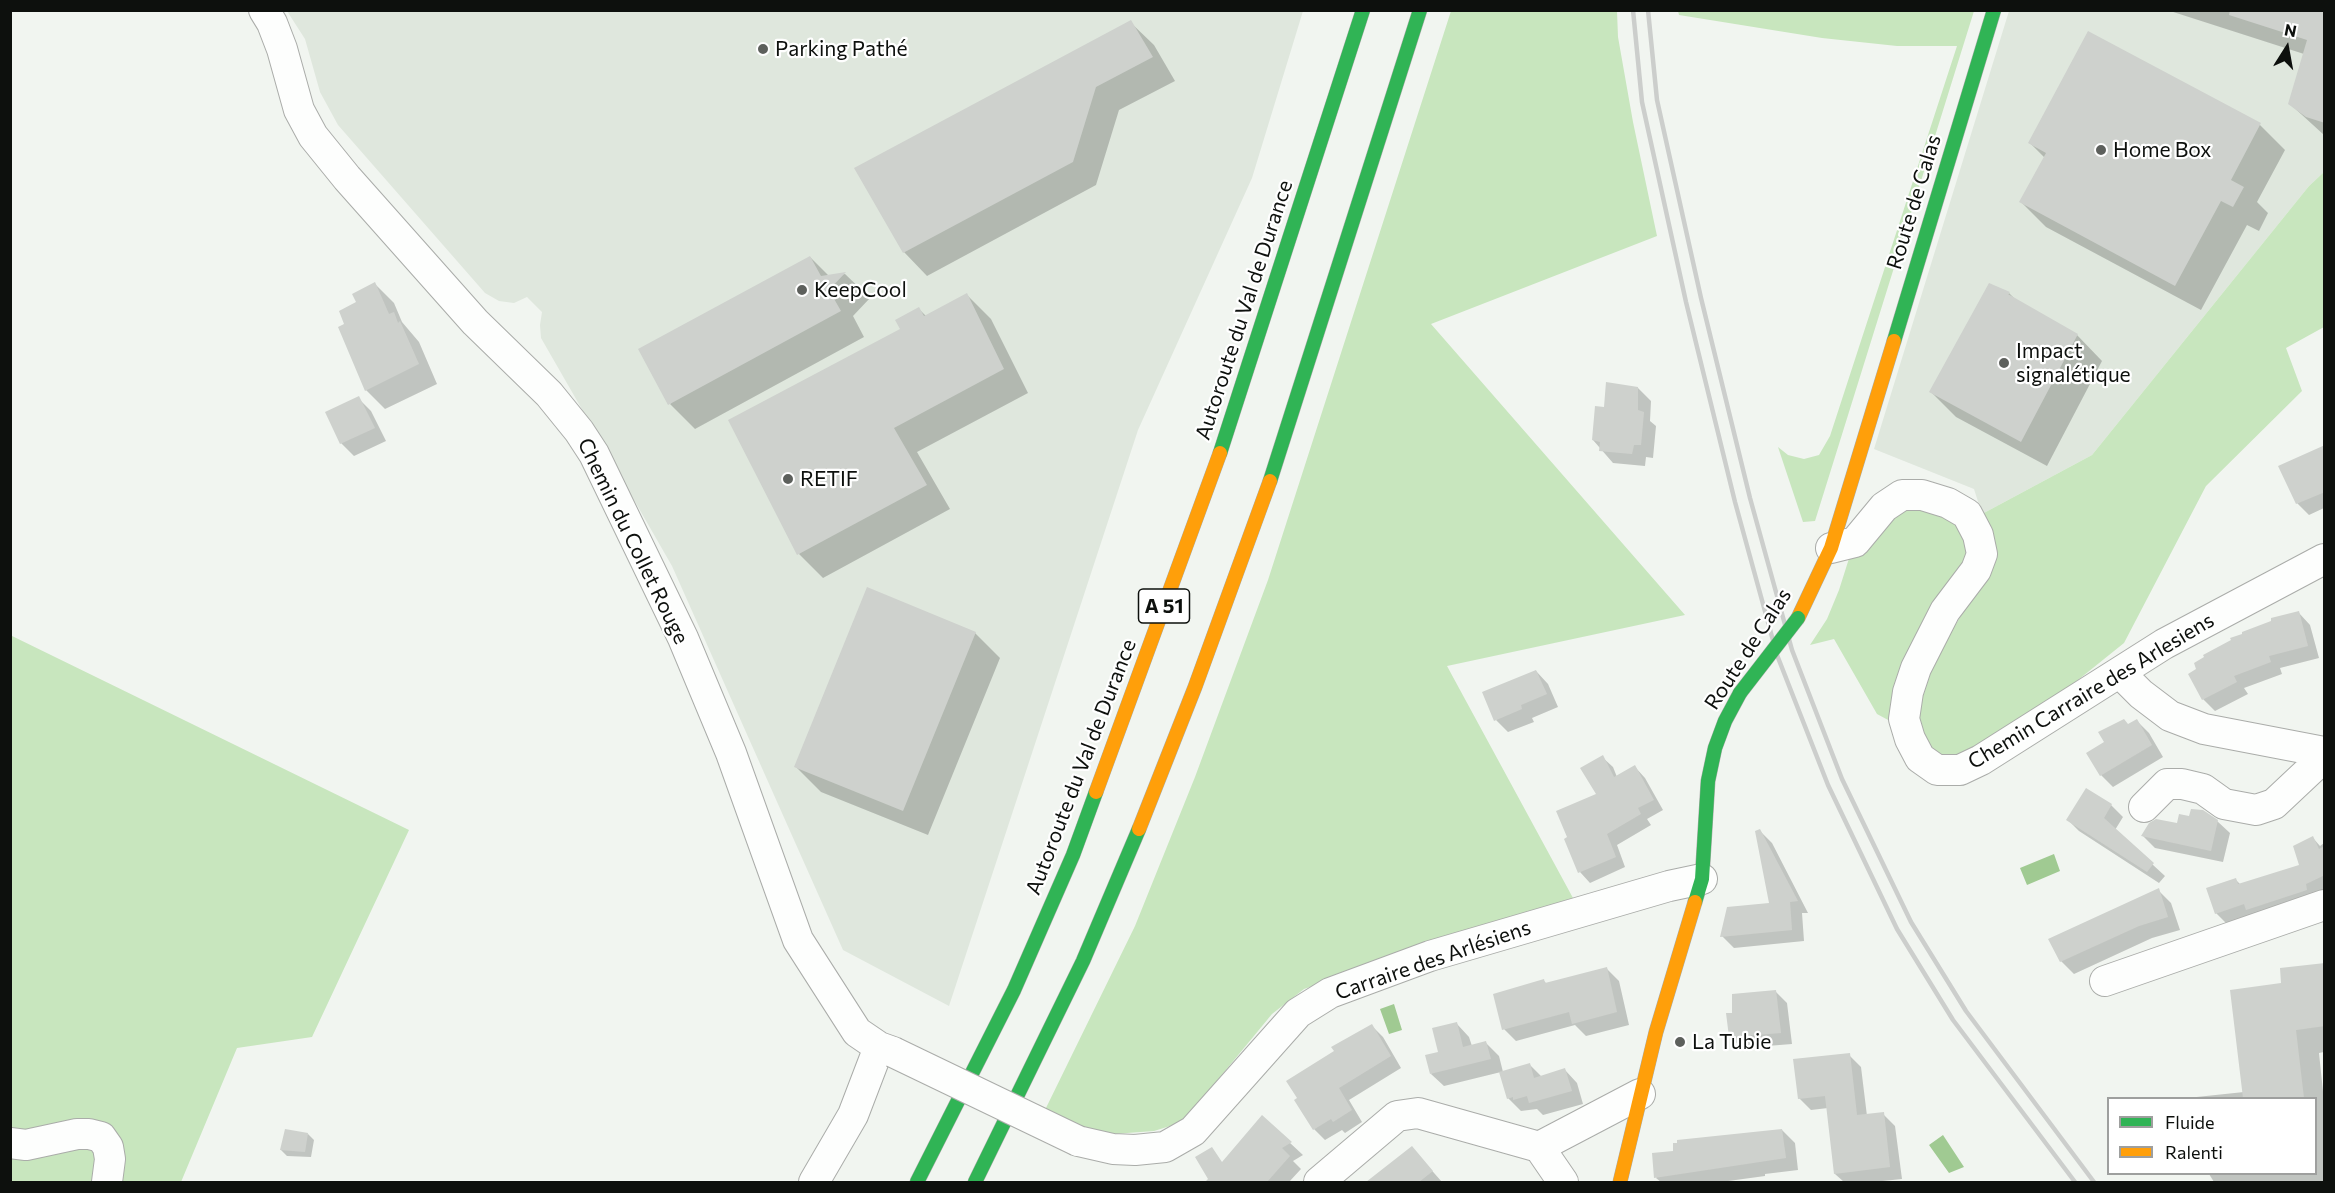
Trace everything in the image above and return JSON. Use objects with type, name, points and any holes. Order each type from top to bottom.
[{"type":"main road","name":"Autoroute du Val de Durance","points":[[917,1182],[1014,990],[1086,821],[1223,444],[1363,10]]},
{"type":"main road","name":"A 51","points":[[975,1182],[1083,962],[1122,872],[1191,697],[1271,477],[1384,131],[1420,10]]},
{"type":"main road","name":"Route de Calas","points":[[1620,1182],[1656,1032],[1702,879],[1708,781],[1715,748],[1725,721],[1740,693],[1798,618],[1831,548],[1994,10]]},
{"type":"street","name":"Chemin du Collet Rouge","points":[[264,10],[282,49],[299,110],[313,136],[347,178],[475,322],[549,394],[579,431],[594,454],[687,648],[731,753],[798,940],[857,1032],[886,1050],[1078,1141]]},
{"type":"street","name":"Chemin Carraire des Arlesiens","points":[[1831,548],[1855,542],[1884,507],[1902,495],[1922,495],[1948,503],[1966,514],[1978,535],[1982,554],[1976,570],[1945,611],[1916,668],[1908,692],[1904,719],[1910,739],[1920,758],[1937,770],[1959,770],[1981,760],[2164,644],[2325,559]]},
{"type":"street","points":[[2120,673],[2141,694],[2170,716],[2204,729],[2325,752]]},
{"type":"street","points":[[2144,807],[2167,784],[2182,784],[2203,789],[2224,804],[2256,810],[2274,804],[2325,758]]},
{"type":"street","name":"Carraire des Arlésiens","points":[[1078,1141],[1113,1149],[1135,1150],[1165,1147],[1193,1131],[1298,1012],[1330,993],[1431,956],[1669,886],[1702,879]]},
{"type":"street","points":[[2105,981],[2325,905]]},
{"type":"street","points":[[814,1182],[853,1115],[886,1050]]},
{"type":"street","points":[[1539,1148],[1640,1095]]},
{"type":"street","points":[[1318,1182],[1397,1116],[1418,1113],[1539,1148],[1563,1182]]},
{"type":"street","points":[[10,1143],[26,1145],[77,1134],[101,1137],[108,1148],[110,1159],[107,1182]]},
{"type":"shaded area","points":[[287,11],[1303,11],[1252,178],[1138,430],[949,1006],[843,950],[672,566],[541,338],[542,312],[527,297],[514,303],[499,301],[485,293],[338,125],[320,92],[305,39]]},
{"type":"shaded area","points":[[1451,11],[1617,11],[1618,37],[1633,122],[1657,236],[1431,324],[1685,615],[1447,666],[1573,898],[1304,989],[1272,1014],[1183,1122],[1154,1131],[1114,1134],[1080,1128],[1045,1110],[1135,926],[1195,777],[1268,580]]},
{"type":"shaded area","points":[[1678,11],[1974,11],[1815,521],[1803,522],[1778,447],[1788,455],[1804,459],[1819,455],[1830,436],[1957,46],[1897,46],[1822,38],[1679,15]]},
{"type":"shaded area","points":[[2009,11],[2324,11],[2324,172],[2309,186],[2092,455],[1982,514],[1974,489],[1874,449]]},
{"type":"shaded area","points":[[2324,172],[2324,327],[2286,348],[2302,391],[2206,486],[2124,643],[2012,733],[1963,758],[1945,758],[1929,749],[1922,735],[1916,707],[1921,681],[1986,575],[1982,514],[2092,455],[2309,186]]},
{"type":"shaded area","points":[[1916,502],[1938,504],[1967,533],[1968,555],[1894,690],[1890,721],[1877,714],[1834,639],[1810,645],[1827,619],[1852,549],[1897,512]]},
{"type":"shaded area","points":[[10,635],[409,830],[312,1037],[237,1048],[181,1182],[11,1182]]},
{"type":"shaded area","points":[[2054,854],[2060,871],[2027,885],[2020,868]]},
{"type":"shaded area","points":[[1394,1004],[1402,1030],[1389,1034],[1380,1009]]},
{"type":"shaded area","points":[[1943,1135],[1964,1167],[1949,1173],[1929,1145]]},
{"type":"building","points":[[2230,10],[2325,10],[2325,123],[2306,117],[2288,104],[2307,40],[2229,15]]},
{"type":"building","points":[[1131,20],[1153,57],[1096,87],[1073,162],[903,253],[854,168]]},
{"type":"building","points":[[2088,31],[2261,123],[2231,180],[2244,187],[2233,207],[2221,201],[2175,286],[2019,202],[2046,153],[2028,143]]},
{"type":"building","points":[[810,256],[821,276],[846,272],[829,290],[841,311],[668,405],[638,349]]},
{"type":"building","points":[[375,282],[389,314],[394,312],[398,323],[400,321],[419,364],[365,391],[338,327],[344,324],[339,311],[356,302],[352,294]]},
{"type":"building","name":"Impact signalétique","points":[[1989,283],[2010,292],[2008,294],[2078,334],[2021,442],[1929,392]]},
{"type":"building","points":[[967,293],[1004,369],[894,428],[927,485],[797,555],[728,420],[900,329],[895,320],[919,307],[924,316]]},
{"type":"building","points":[[1606,382],[1638,387],[1638,410],[1644,412],[1641,445],[1634,445],[1632,454],[1599,451],[1600,442],[1592,440],[1595,406],[1604,407]]},
{"type":"building","points":[[359,396],[375,428],[340,444],[325,412]]},
{"type":"building","points":[[2325,445],[2325,492],[2296,504],[2278,466]]},
{"type":"building","points":[[867,587],[976,632],[903,811],[794,767]]},
{"type":"building","points":[[2299,611],[2308,646],[2269,656],[2271,662],[2234,676],[2237,682],[2202,700],[2188,674],[2196,669],[2194,663],[2204,657],[2203,655],[2242,632],[2271,621],[2271,618]]},
{"type":"building","points":[[1536,670],[1547,694],[1521,705],[1522,709],[1494,721],[1482,692]]},
{"type":"building","points":[[2124,719],[2128,724],[2137,719],[2152,745],[2100,776],[2086,753],[2104,742],[2098,732]]},
{"type":"building","points":[[1603,755],[1614,777],[1635,765],[1654,800],[1638,808],[1641,814],[1607,834],[1616,857],[1578,873],[1564,839],[1567,837],[1556,811],[1596,794],[1580,768]]},
{"type":"building","points":[[2086,788],[2112,804],[2104,818],[2154,863],[2147,872],[2066,820]]},
{"type":"building","points":[[2191,809],[2203,810],[2218,820],[2211,851],[2141,836],[2149,823],[2156,819],[2177,823],[2179,814],[2189,816]]},
{"type":"building","points":[[1760,829],[1798,901],[1790,902],[1792,930],[1720,937],[1727,907],[1769,903],[1755,831]]},
{"type":"building","points":[[2313,836],[2319,849],[2325,846],[2325,875],[2306,884],[2307,890],[2246,910],[2244,904],[2215,914],[2206,888],[2236,878],[2238,884],[2299,865],[2293,846]]},
{"type":"building","points":[[2159,888],[2168,917],[2139,926],[2060,962],[2048,939]]},
{"type":"building","points":[[2325,963],[2325,1026],[2296,1030],[2304,1097],[2243,1097],[2230,990],[2281,983],[2280,968]]},
{"type":"building","points":[[1607,967],[1617,1012],[1572,1024],[1569,1012],[1502,1030],[1493,994],[1544,979],[1545,983]]},
{"type":"building","points":[[1776,990],[1781,1033],[1729,1037],[1726,1013],[1732,1013],[1732,994]]},
{"type":"building","points":[[1457,1022],[1463,1047],[1486,1041],[1491,1059],[1430,1074],[1425,1055],[1438,1052],[1432,1028]]},
{"type":"building","points":[[1372,1024],[1391,1056],[1339,1088],[1352,1110],[1333,1122],[1331,1119],[1313,1130],[1294,1100],[1297,1098],[1286,1081],[1334,1051],[1331,1047]]},
{"type":"building","points":[[1850,1053],[1857,1115],[1884,1112],[1890,1167],[1834,1174],[1825,1096],[1798,1099],[1793,1059]]},
{"type":"building","points":[[1530,1063],[1534,1078],[1565,1068],[1572,1091],[1529,1103],[1527,1096],[1513,1100],[1513,1097],[1507,1099],[1499,1072]]},
{"type":"building","points":[[1262,1115],[1292,1142],[1282,1148],[1290,1156],[1267,1182],[1205,1182],[1208,1179],[1195,1157],[1212,1147],[1222,1162]]},
{"type":"building","points":[[285,1129],[308,1133],[305,1152],[280,1150]]},
{"type":"building","points":[[1782,1129],[1786,1158],[1654,1178],[1652,1153],[1673,1151],[1673,1143],[1677,1143],[1677,1140]]},
{"type":"building","points":[[1412,1146],[1433,1171],[1419,1182],[1366,1182]]},
{"type":"railway","points":[[1633,10],[1642,102],[1686,302],[1735,502],[1777,655],[1828,785],[1897,929],[1953,1020],[2075,1182]]},
{"type":"railway","points":[[1648,10],[1657,100],[1701,298],[1750,498],[1792,650],[1842,779],[1911,922],[1966,1011],[2094,1182]]},
{"type":"traffic: fast","points":[[1220,453],[1363,10]]},
{"type":"traffic: fast","points":[[1270,481],[1420,10]]},
{"type":"traffic: fast","points":[[1894,341],[1994,10]]},
{"type":"traffic: fast","points":[[1740,693],[1798,618]]},
{"type":"traffic: fast","points":[[1695,902],[1702,879],[1708,781],[1715,748],[1725,721],[1740,693]]},
{"type":"traffic: fast","points":[[917,1182],[1014,990],[1073,855],[1096,792]]},
{"type":"traffic: fast","points":[[975,1182],[1083,961],[1139,829]]},
{"type":"traffic: slow","points":[[1798,618],[1831,548],[1894,341]]},
{"type":"traffic: slow","points":[[1096,792],[1220,453]]},
{"type":"traffic: slow","points":[[1139,829],[1195,687],[1270,481]]},
{"type":"traffic: slow","points":[[1620,1182],[1656,1032],[1695,902]]},
{"type":"place","name":"Parking Pathé","points":[[763,49]]},
{"type":"place","name":"Home Box","points":[[2101,150]]},
{"type":"place","name":"KeepCool","points":[[802,290]]},
{"type":"place","name":"Impact signalétique","points":[[2004,363]]},
{"type":"place","name":"RETIF","points":[[788,479]]},
{"type":"place","name":"La Tubie","points":[[1680,1042]]}]
